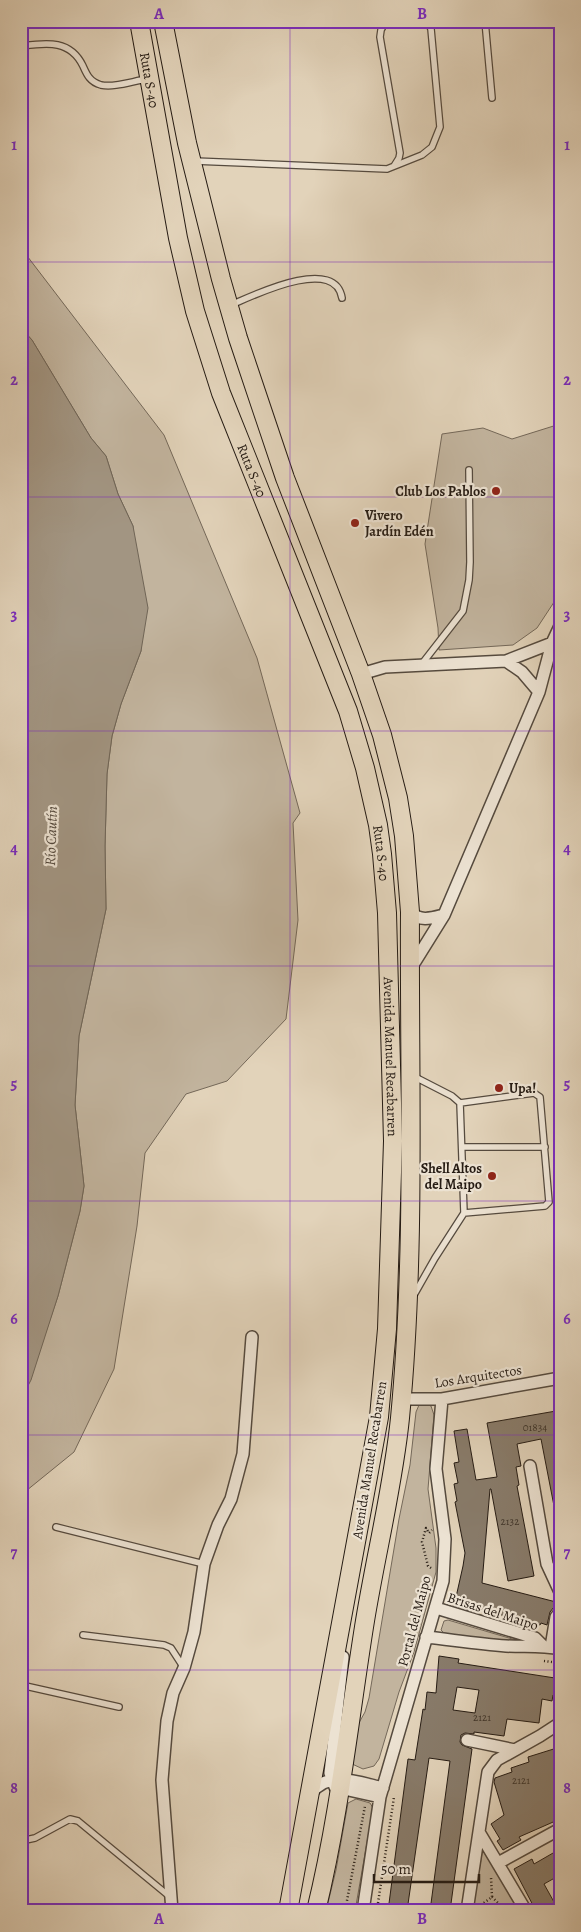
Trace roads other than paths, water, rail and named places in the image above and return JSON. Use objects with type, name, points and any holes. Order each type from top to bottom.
[{"type":"main road","name":"Ruta S-40","points":[[139,21],[178,238],[195,311],[207,352],[237,434],[338,683],[357,739],[378,825],[387,913]]},
{"type":"main road","name":"Ruta S-40","points":[[165,22],[192,161],[229,306],[260,408],[284,478],[361,674],[382,735],[398,798],[407,865],[410,912]]},
{"type":"main road","points":[[338,683],[361,674]]},
{"type":"main road","name":"Avenida Manuel Recabarren","points":[[316,1911],[364,1625],[391,1480],[401,1399],[407,1308],[410,912]]},
{"type":"main road","name":"Avenida Manuel Recabarren","points":[[288,1911],[379,1417],[387,1329],[393,1141],[387,913]]},
{"type":"street","points":[[410,969],[444,915],[539,692],[552,643],[560,626]]},
{"type":"street","points":[[361,674],[385,667],[506,661],[552,643],[560,633]]},
{"type":"street","points":[[506,661],[522,672],[539,692]]},
{"type":"street","points":[[410,912],[415,917],[425,919],[444,915]]},
{"type":"street","points":[[172,1911],[162,1780],[167,1721],[172,1693],[184,1668],[194,1632],[204,1564],[231,1499],[244,1454],[252,1337]]},
{"type":"street","name":"Los Arquitectos","points":[[401,1399],[442,1399],[560,1378]]},
{"type":"street","name":"Portal del Maipo","points":[[363,1911],[381,1793],[436,1608],[443,1575],[444,1539],[436,1469],[442,1399]]},
{"type":"street","points":[[530,1466],[547,1564],[560,1592]]},
{"type":"street","points":[[344,1601],[343,1654],[330,1773],[338,1782],[367,1795],[381,1793]]},
{"type":"street","name":"Brisas del Maipo","points":[[436,1608],[535,1638],[551,1647]]},
{"type":"street","name":"Brisas del Maipo","points":[[551,1647],[558,1615]]},
{"type":"street","name":"Brisas del Maipo","points":[[426,1637],[487,1645],[534,1648],[551,1647]]},
{"type":"street","points":[[473,1910],[479,1832],[488,1772],[497,1760],[560,1723]]},
{"type":"street","points":[[467,1740],[515,1750]]},
{"type":"street","points":[[308,1798],[318,1785],[338,1782],[381,1793]]},
{"type":"street","points":[[496,1860],[560,1829]]},
{"type":"street","points":[[479,1832],[526,1911]]},
{"type":"lane","points":[[386,21],[380,37],[400,153],[394,166]]},
{"type":"lane","points":[[192,161],[387,169],[427,152],[432,147],[438,134],[440,120],[431,29],[427,21]]},
{"type":"lane","points":[[485,21],[492,98]]},
{"type":"lane","points":[[21,46],[45,43],[65,47],[78,59],[90,79],[99,84],[109,86],[149,78]]},
{"type":"lane","points":[[229,306],[284,284],[306,280],[334,283],[341,292],[342,298]]},
{"type":"lane","points":[[421,665],[463,611],[469,580],[470,562],[469,470]]},
{"type":"lane","points":[[407,1308],[435,1258],[464,1213],[460,1103],[452,1096],[410,1075]]},
{"type":"lane","points":[[460,1103],[534,1094],[540,1097],[548,1205],[464,1213]]},
{"type":"lane","points":[[463,1147],[545,1147]]},
{"type":"lane","points":[[56,1527],[204,1564]]},
{"type":"lane","points":[[83,1635],[164,1645],[171,1648],[184,1668]]},
{"type":"lane","points":[[21,1685],[119,1707]]},
{"type":"lane","points":[[21,1841],[35,1838],[70,1819],[78,1821],[171,1897]]},
{"type":"water","name":"Río Cautín","points":[[21,328],[32,340],[91,438],[106,456],[118,494],[133,526],[148,608],[141,651],[121,704],[112,736],[107,774],[106,909],[79,1036],[75,1105],[84,1186],[80,1211],[58,1296],[31,1380],[21,1399]]},
{"type":"place","name":"Club Los Pablos","points":[[496,491]]},
{"type":"place","name":"Vivero Jardín Edén","points":[[355,523]]},
{"type":"place","name":"Upa!","points":[[499,1088]]},
{"type":"place","name":"Shell Altos del Maipo","points":[[492,1176]]}]
